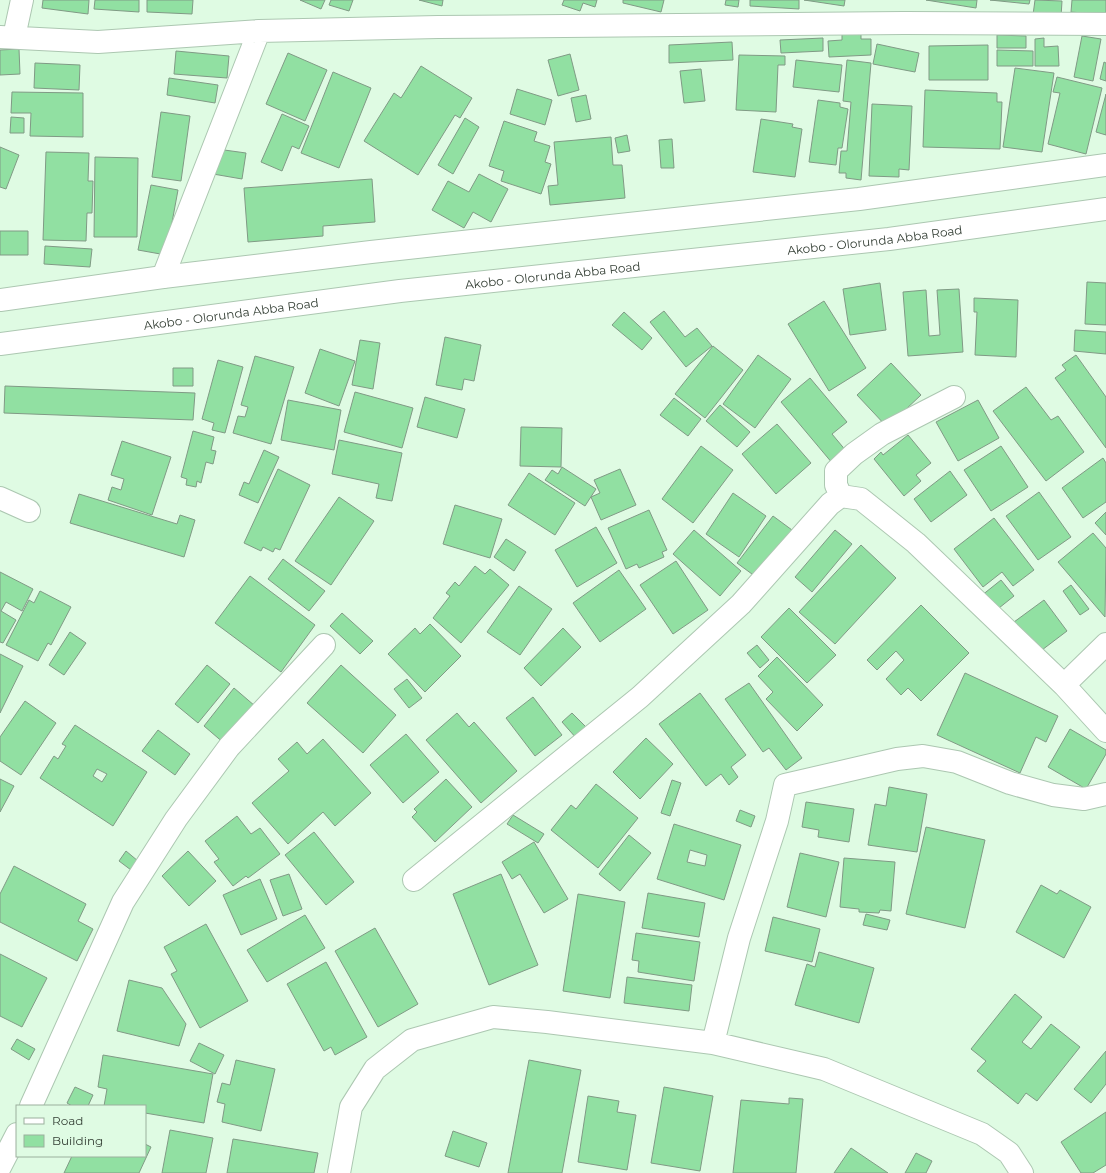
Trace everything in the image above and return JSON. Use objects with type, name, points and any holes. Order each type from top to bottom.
[{"type":"street","points":[[22,0],[7,37],[98,42],[259,30],[596,25],[904,23],[1106,24]]},
{"type":"street","points":[[163,277],[259,30]]},
{"type":"street","points":[[0,300],[163,277],[370,252],[859,199],[1106,165]]},
{"type":"street","name":"Akobo - Olorunda Abba Road","points":[[0,344],[400,292],[889,239],[1106,209]]},
{"type":"street","points":[[841,496],[836,485],[836,471],[854,454],[882,434],[954,397]]},
{"type":"street","points":[[414,880],[640,697],[741,604],[830,504],[841,496],[861,499],[916,543],[1064,685],[1106,731]]},
{"type":"street","points":[[0,498],[29,511]]},
{"type":"street","points":[[1064,685],[1106,644]]},
{"type":"street","points":[[31,1105],[127,896],[176,819],[229,747],[324,645]]},
{"type":"street","points":[[713,1043],[739,938],[777,821],[785,785],[897,759],[923,756],[957,762],[1010,783],[1053,795],[1084,799],[1106,794]]},
{"type":"street","points":[[339,1173],[351,1108],[375,1069],[412,1040],[493,1017],[547,1022],[713,1043],[824,1068],[982,1134],[1009,1153],[1022,1173]]},
{"type":"street","points":[[0,1167],[16,1136]]},
{"type":"building","points":[[43,0],[89,0],[88,14],[42,8]]},
{"type":"building","points":[[95,0],[139,0],[139,12],[94,9]]},
{"type":"building","points":[[147,0],[193,0],[192,14],[147,12]]},
{"type":"building","points":[[300,0],[325,0],[321,9]]},
{"type":"building","points":[[331,0],[353,0],[349,11],[329,5]]},
{"type":"building","points":[[419,0],[443,0],[442,6]]},
{"type":"building","points":[[564,0],[597,0],[595,7],[583,3],[580,11],[562,5]]},
{"type":"building","points":[[623,0],[664,0],[661,12],[623,3]]},
{"type":"building","points":[[726,0],[739,0],[738,7],[725,5]]},
{"type":"building","points":[[750,0],[799,0],[799,9],[750,6]]},
{"type":"building","points":[[804,0],[845,0],[844,6]]},
{"type":"building","points":[[926,0],[977,0],[976,8]]},
{"type":"building","points":[[990,0],[1030,0],[1029,4]]},
{"type":"building","points":[[1035,0],[1062,1],[1061,17],[1033,15]]},
{"type":"building","points":[[1072,0],[1106,0],[1106,15],[1071,12]]},
{"type":"building","points":[[842,34],[861,34],[861,39],[871,39],[871,55],[829,57],[828,41],[842,40]]},
{"type":"building","points":[[997,35],[1026,36],[1026,48],[997,48]]},
{"type":"building","points":[[1082,36],[1101,39],[1093,81],[1074,77]]},
{"type":"building","points":[[823,38],[823,51],[781,53],[780,40]]},
{"type":"building","points":[[1044,38],[1044,47],[1058,46],[1059,66],[1035,66],[1035,39]]},
{"type":"building","points":[[732,42],[733,60],[669,63],[669,45]]},
{"type":"building","points":[[877,44],[919,53],[915,72],[873,64]]},
{"type":"building","points":[[988,45],[988,80],[929,80],[929,46]]},
{"type":"building","points":[[19,49],[20,74],[0,75],[0,50]]},
{"type":"building","points":[[997,50],[1033,51],[1033,66],[997,66]]},
{"type":"building","points":[[176,51],[229,56],[227,78],[174,74]]},
{"type":"building","points":[[288,53],[327,70],[305,121],[266,104]]},
{"type":"building","points":[[570,54],[579,90],[558,96],[548,60]]},
{"type":"building","points":[[739,55],[785,56],[785,65],[778,65],[776,112],[736,110]]},
{"type":"building","points":[[796,60],[842,65],[839,92],[793,87]]},
{"type":"building","points":[[847,60],[871,63],[861,180],[846,178],[846,173],[839,173],[841,151],[847,151],[851,102],[843,101]]},
{"type":"building","points":[[1104,62],[1106,63],[1106,81],[1100,79]]},
{"type":"building","points":[[35,63],[80,65],[79,90],[34,88]]},
{"type":"building","points":[[421,66],[472,98],[460,118],[455,115],[418,175],[364,141],[394,93],[401,98]]},
{"type":"building","points":[[1015,68],[1054,73],[1042,152],[1003,147]]},
{"type":"building","points":[[701,69],[705,101],[684,103],[680,71]]},
{"type":"building","points":[[333,72],[371,88],[339,168],[301,153]]},
{"type":"building","points":[[1057,77],[1102,88],[1086,154],[1048,144],[1060,93],[1053,92]]},
{"type":"building","points":[[169,78],[218,85],[215,103],[167,95]]},
{"type":"building","points":[[517,89],[552,100],[545,125],[510,114]]},
{"type":"building","points":[[925,90],[997,93],[997,102],[1002,102],[1000,149],[923,147]]},
{"type":"building","points":[[12,92],[83,93],[83,137],[30,136],[31,113],[11,113]]},
{"type":"building","points":[[1106,94],[1106,135],[1096,132]]},
{"type":"building","points":[[586,95],[591,119],[576,122],[571,98]]},
{"type":"building","points":[[818,100],[840,103],[840,107],[848,109],[842,148],[838,148],[836,165],[809,162]]},
{"type":"building","points":[[872,104],[912,106],[909,170],[899,169],[899,177],[869,176]]},
{"type":"building","points":[[161,112],[190,116],[181,181],[152,177]]},
{"type":"building","points":[[282,114],[309,126],[299,149],[292,146],[282,171],[261,162]]},
{"type":"building","points":[[11,117],[24,118],[24,133],[10,133]]},
{"type":"building","points":[[465,118],[479,127],[453,174],[438,165]]},
{"type":"building","points":[[761,119],[793,124],[792,127],[802,129],[795,177],[753,172]]},
{"type":"building","points":[[504,121],[537,132],[534,141],[550,146],[545,162],[551,164],[541,194],[501,181],[504,171],[489,166]]},
{"type":"building","points":[[627,135],[630,151],[618,153],[615,138]]},
{"type":"building","points":[[611,137],[613,165],[622,165],[625,198],[550,205],[548,186],[558,185],[554,142]]},
{"type":"building","points":[[672,139],[674,168],[661,168],[659,140]]},
{"type":"building","points":[[0,147],[19,155],[6,189],[0,187]]},
{"type":"building","points":[[217,149],[246,153],[242,179],[213,174]]},
{"type":"building","points":[[46,152],[89,153],[88,181],[93,181],[92,213],[87,213],[86,241],[43,240]]},
{"type":"building","points":[[95,157],[138,158],[137,237],[94,237]]},
{"type":"building","points":[[479,174],[508,189],[491,222],[473,212],[464,228],[432,210],[448,181],[469,192]]},
{"type":"building","points":[[372,179],[375,222],[323,226],[323,236],[248,242],[244,188]]},
{"type":"building","points":[[151,185],[178,190],[166,255],[138,250]]},
{"type":"building","points":[[0,231],[28,231],[28,255],[0,255]]},
{"type":"building","points":[[45,246],[92,249],[90,267],[44,264]]},
{"type":"building","points":[[1087,282],[1106,283],[1106,325],[1085,324]]},
{"type":"building","points":[[880,283],[886,330],[850,335],[843,289]]},
{"type":"building","points":[[959,289],[963,352],[908,356],[903,292],[926,290],[929,336],[940,335],[937,290]]},
{"type":"building","points":[[974,298],[1018,300],[1016,357],[975,355],[977,312],[974,312]]},
{"type":"building","points":[[824,301],[866,368],[829,391],[788,324]]},
{"type":"building","points":[[664,311],[685,337],[697,328],[712,346],[686,367],[650,322]]},
{"type":"building","points":[[624,312],[652,338],[642,350],[612,325]]},
{"type":"building","points":[[1075,330],[1106,332],[1106,354],[1074,351]]},
{"type":"building","points":[[445,337],[481,345],[474,381],[464,379],[462,390],[436,385]]},
{"type":"building","points":[[360,340],[380,343],[373,389],[352,385]]},
{"type":"building","points":[[713,346],[743,370],[705,418],[675,394]]},
{"type":"building","points":[[320,349],[355,361],[339,406],[305,393]]},
{"type":"building","points":[[758,355],[791,379],[755,428],[723,404]]},
{"type":"building","points":[[1076,355],[1106,397],[1106,448],[1055,378],[1066,370],[1062,365]]},
{"type":"building","points":[[255,356],[294,367],[271,444],[233,433],[238,416],[245,417],[248,407],[241,405]]},
{"type":"building","points":[[218,360],[243,367],[225,433],[212,430],[214,423],[202,419]]},
{"type":"building","points":[[891,363],[921,395],[887,427],[857,395]]},
{"type":"building","points":[[173,368],[193,368],[193,386],[173,386]]},
{"type":"building","points":[[810,378],[847,422],[832,434],[847,452],[833,464],[781,402]]},
{"type":"building","points":[[5,386],[195,393],[193,420],[4,413]]},
{"type":"building","points":[[1026,387],[1051,420],[1058,416],[1084,452],[1046,481],[993,411]]},
{"type":"building","points":[[355,392],[413,408],[402,448],[344,432]]},
{"type":"building","points":[[425,397],[465,409],[457,438],[417,427]]},
{"type":"building","points":[[674,398],[701,419],[688,436],[660,415]]},
{"type":"building","points":[[288,400],[341,410],[334,450],[281,440]]},
{"type":"building","points":[[978,400],[999,438],[958,461],[936,422]]},
{"type":"building","points":[[720,405],[750,432],[737,447],[706,421]]},
{"type":"building","points":[[777,424],[811,463],[776,494],[742,454]]},
{"type":"building","points":[[521,427],[562,428],[561,467],[520,466]]},
{"type":"building","points":[[193,431],[214,437],[211,450],[216,451],[213,464],[206,462],[201,483],[197,481],[196,487],[186,485],[187,479],[181,477]]},
{"type":"building","points":[[908,435],[931,463],[916,475],[921,481],[904,496],[874,459],[881,452],[883,455]]},
{"type":"building","points":[[339,440],[402,453],[392,501],[376,498],[379,484],[332,474]]},
{"type":"building","points":[[122,441],[171,457],[152,515],[108,500],[112,487],[121,490],[124,479],[111,475]]},
{"type":"building","points":[[701,446],[733,470],[693,523],[662,499]]},
{"type":"building","points":[[1001,446],[1028,487],[991,511],[964,470]]},
{"type":"building","points":[[264,450],[279,457],[258,503],[239,495],[244,482],[249,484]]},
{"type":"building","points":[[1103,458],[1106,463],[1106,502],[1083,518],[1062,488]]},
{"type":"building","points":[[562,467],[596,489],[585,506],[545,480],[552,470],[558,474]]},
{"type":"building","points":[[278,469],[310,485],[280,550],[275,548],[273,552],[263,547],[261,551],[244,543]]},
{"type":"building","points":[[620,469],[636,505],[601,520],[591,497],[600,493],[594,480]]},
{"type":"building","points":[[950,471],[967,495],[931,522],[914,499]]},
{"type":"building","points":[[529,473],[575,503],[555,535],[508,505]]},
{"type":"building","points":[[1039,492],[1071,537],[1038,560],[1006,516]]},
{"type":"building","points":[[733,493],[766,516],[739,557],[706,534]]},
{"type":"building","points":[[79,494],[177,524],[180,515],[195,520],[184,557],[70,523]]},
{"type":"building","points":[[339,497],[374,521],[331,585],[295,561]]},
{"type":"building","points":[[455,505],[502,519],[490,558],[443,544]]},
{"type":"building","points":[[649,510],[667,550],[662,552],[664,557],[639,568],[637,564],[626,569],[608,528]]},
{"type":"building","points":[[1106,512],[1106,535],[1095,523]]},
{"type":"building","points":[[773,516],[792,530],[756,577],[737,563]]},
{"type":"building","points":[[994,518],[1034,570],[1013,586],[1002,572],[983,587],[954,549]]},
{"type":"building","points":[[596,527],[617,563],[577,587],[555,550]]},
{"type":"building","points":[[694,530],[741,571],[720,596],[673,554]]},
{"type":"building","points":[[835,530],[852,544],[812,592],[795,577]]},
{"type":"building","points":[[1093,533],[1106,548],[1105,617],[1058,562]]},
{"type":"building","points":[[506,539],[526,552],[514,571],[494,557]]},
{"type":"building","points":[[861,545],[896,578],[835,644],[799,612]]},
{"type":"building","points":[[283,559],[325,591],[309,611],[268,579]]},
{"type":"building","points":[[676,561],[708,610],[673,634],[640,585]]},
{"type":"building","points":[[475,566],[485,574],[490,569],[509,585],[461,643],[433,618],[450,596],[446,593],[455,582],[459,586]]},
{"type":"building","points":[[619,570],[646,609],[600,642],[573,603]]},
{"type":"building","points":[[0,572],[33,589],[22,611],[6,602],[1,611],[16,620],[3,643],[0,642]]},
{"type":"building","points":[[250,576],[315,625],[281,672],[215,623]]},
{"type":"building","points":[[1001,580],[1014,596],[994,612],[981,596]]},
{"type":"building","points":[[1071,585],[1089,609],[1080,615],[1063,591]]},
{"type":"building","points":[[519,586],[552,609],[520,655],[487,632]]},
{"type":"building","points":[[40,591],[71,607],[51,645],[48,643],[38,661],[6,645],[29,600],[34,603]]},
{"type":"building","points":[[1044,600],[1067,631],[1038,653],[1014,622]]},
{"type":"building","points":[[921,605],[969,653],[921,701],[908,688],[901,695],[886,679],[904,660],[896,651],[877,670],[867,660]]},
{"type":"building","points":[[789,608],[836,655],[807,683],[761,637]]},
{"type":"building","points":[[342,613],[373,641],[360,654],[330,626]]},
{"type":"building","points":[[430,624],[461,656],[425,692],[388,654],[415,628],[420,634]]},
{"type":"building","points":[[563,628],[581,647],[541,686],[524,668]]},
{"type":"building","points":[[70,632],[86,643],[64,675],[49,665]]},
{"type":"building","points":[[757,645],[769,660],[760,668],[747,653]]},
{"type":"building","points":[[0,654],[23,666],[0,713]]},
{"type":"building","points":[[777,657],[823,705],[797,731],[766,699],[773,692],[758,676]]},
{"type":"building","points":[[207,665],[230,684],[198,723],[175,704]]},
{"type":"building","points":[[341,665],[396,715],[363,753],[307,703]]},
{"type":"building","points":[[965,673],[1058,716],[1046,742],[1036,737],[1020,773],[937,735]]},
{"type":"building","points":[[407,679],[422,698],[409,708],[394,689]]},
{"type":"building","points":[[749,683],[802,758],[786,770],[769,748],[763,752],[725,699]]},
{"type":"building","points":[[234,688],[255,706],[225,744],[204,726]]},
{"type":"building","points":[[700,693],[746,755],[731,767],[738,777],[729,785],[721,774],[706,786],[659,724]]},
{"type":"building","points":[[533,697],[562,735],[535,756],[506,718]]},
{"type":"building","points":[[25,701],[56,723],[21,775],[0,761],[0,737]]},
{"type":"building","points":[[457,713],[469,727],[474,722],[517,771],[481,803],[426,740]]},
{"type":"building","points":[[572,713],[588,729],[577,739],[562,722]]},
{"type":"building","points":[[75,725],[147,772],[113,826],[40,778],[54,756],[58,759],[66,746],[62,744]],"holes":[[[97,769],[107,774],[102,782],[93,776]]]},
{"type":"building","points":[[1070,729],[1106,750],[1106,754],[1086,789],[1048,767]]},
{"type":"building","points":[[158,730],[190,754],[175,775],[142,751]]},
{"type":"building","points":[[406,734],[439,772],[403,803],[370,765]]},
{"type":"building","points":[[646,738],[673,764],[640,799],[613,772]]},
{"type":"building","points":[[323,739],[371,793],[335,826],[323,812],[288,844],[252,803],[289,771],[278,759],[297,742],[307,754]]},
{"type":"building","points":[[0,779],[14,786],[0,812]]},
{"type":"building","points":[[446,779],[472,807],[435,842],[412,817],[417,812],[414,809]]},
{"type":"building","points":[[672,780],[681,783],[670,816],[661,813]]},
{"type":"building","points":[[596,784],[638,818],[598,868],[551,830],[571,805],[576,809]]},
{"type":"building","points":[[889,787],[927,794],[917,852],[868,845],[875,804],[886,806]]},
{"type":"building","points":[[806,802],[854,809],[849,842],[818,837],[819,830],[802,827]]},
{"type":"building","points":[[740,810],[755,816],[751,827],[736,821]]},
{"type":"building","points":[[513,815],[544,834],[538,843],[507,824]]},
{"type":"building","points":[[237,816],[251,834],[260,828],[280,854],[248,878],[246,876],[233,886],[214,862],[219,859],[205,841]]},
{"type":"building","points":[[674,824],[741,845],[724,900],[657,879]],"holes":[[[690,850],[707,855],[705,866],[687,862]]]},
{"type":"building","points":[[926,827],[985,840],[965,928],[906,914]]},
{"type":"building","points":[[314,832],[354,882],[326,905],[285,855]]},
{"type":"building","points":[[629,835],[651,853],[620,891],[599,874]]},
{"type":"building","points":[[534,842],[568,899],[544,913],[520,874],[512,879],[502,862]]},
{"type":"building","points":[[126,851],[138,861],[131,870],[119,861]]},
{"type":"building","points":[[188,851],[216,881],[189,906],[162,876]]},
{"type":"building","points":[[800,853],[839,862],[826,917],[787,907]]},
{"type":"building","points":[[844,858],[895,862],[891,911],[880,910],[879,913],[859,912],[859,909],[840,907]]},
{"type":"building","points":[[14,866],[86,904],[78,921],[93,929],[77,961],[0,922],[0,894]]},
{"type":"building","points":[[289,874],[302,909],[283,916],[270,880]]},
{"type":"building","points":[[501,874],[538,965],[489,985],[453,894]]},
{"type":"building","points":[[260,879],[277,919],[241,935],[223,895]]},
{"type":"building","points":[[1041,885],[1057,894],[1060,890],[1091,907],[1064,958],[1016,932]]},
{"type":"building","points":[[648,893],[705,903],[699,937],[642,928]]},
{"type":"building","points":[[578,894],[625,902],[610,998],[563,991]]},
{"type":"building","points":[[866,914],[890,920],[887,930],[863,925]]},
{"type":"building","points":[[305,915],[325,948],[267,982],[247,950]]},
{"type":"building","points":[[773,917],[820,929],[812,962],[765,951]]},
{"type":"building","points":[[206,924],[248,1001],[200,1028],[171,974],[177,971],[164,947]]},
{"type":"building","points":[[375,928],[418,1004],[378,1027],[335,951]]},
{"type":"building","points":[[636,933],[700,942],[694,981],[638,972],[639,961],[632,960]]},
{"type":"building","points":[[819,952],[874,968],[859,1023],[795,1005],[807,964],[815,967]]},
{"type":"building","points":[[0,954],[47,978],[22,1027],[0,1016]]},
{"type":"building","points":[[326,962],[367,1037],[335,1055],[331,1047],[324,1051],[287,984]]},
{"type":"building","points":[[627,977],[692,985],[689,1011],[624,1003]]},
{"type":"building","points":[[129,980],[162,988],[186,1024],[179,1046],[117,1031]]},
{"type":"building","points":[[1015,994],[1042,1017],[1022,1042],[1031,1049],[1051,1024],[1080,1047],[1037,1101],[1026,1093],[1018,1104],[977,1071],[986,1061],[971,1049]]},
{"type":"building","points":[[17,1039],[35,1049],[29,1060],[11,1049]]},
{"type":"building","points":[[199,1043],[224,1055],[215,1074],[190,1061]]},
{"type":"building","points":[[1106,1051],[1106,1084],[1091,1103],[1074,1089]]},
{"type":"building","points":[[103,1055],[213,1074],[204,1123],[146,1113],[146,1105],[104,1105],[107,1089],[98,1087]]},
{"type":"building","points":[[236,1060],[275,1069],[261,1131],[222,1122],[225,1104],[217,1102],[222,1083],[230,1085]]},
{"type":"building","points":[[529,1060],[581,1070],[562,1173],[508,1173]]},
{"type":"building","points":[[75,1087],[93,1095],[88,1105],[70,1105],[67,1103]]},
{"type":"building","points":[[664,1087],[713,1096],[700,1171],[651,1163]]},
{"type":"building","points":[[588,1096],[619,1101],[617,1112],[636,1115],[627,1170],[578,1162]]},
{"type":"building","points":[[789,1098],[803,1099],[796,1173],[733,1173],[741,1100],[789,1104]]},
{"type":"building","points":[[1106,1112],[1106,1165],[1093,1173],[1081,1173],[1061,1142]]},
{"type":"building","points":[[170,1130],[213,1138],[206,1173],[162,1173]]},
{"type":"building","points":[[453,1131],[487,1143],[479,1167],[445,1156]]},
{"type":"building","points":[[233,1139],[318,1153],[314,1173],[227,1173]]},
{"type":"building","points":[[146,1144],[151,1147],[139,1173],[64,1173],[72,1157],[146,1157]]},
{"type":"building","points":[[851,1148],[888,1173],[834,1173]]},
{"type":"building","points":[[916,1153],[932,1161],[926,1173],[905,1173]]}]
